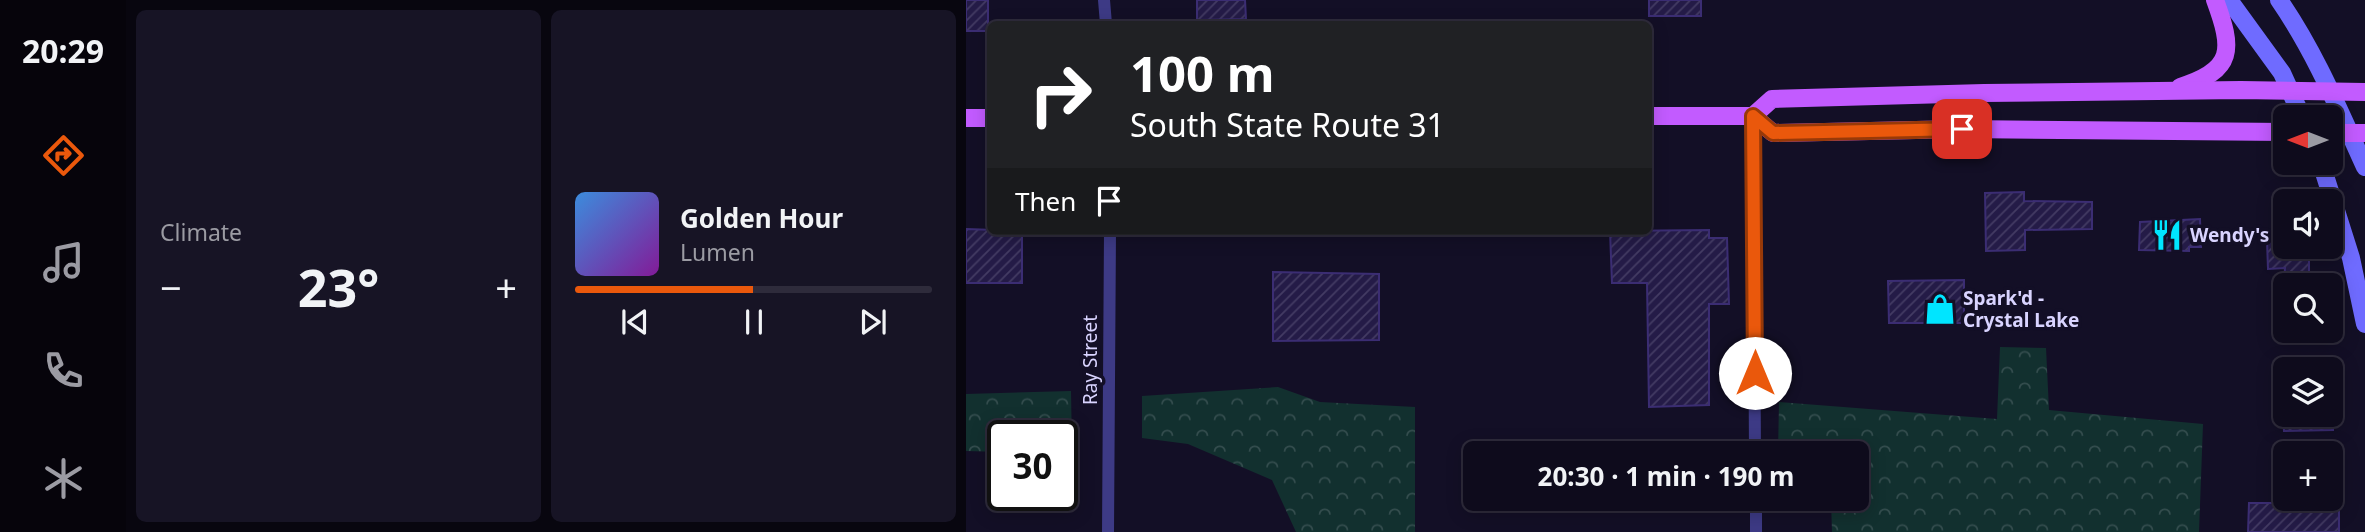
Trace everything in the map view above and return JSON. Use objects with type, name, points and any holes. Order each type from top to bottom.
[{"type":"main road","points":[[2154,92],[2201,79],[2217,70],[2225,59],[2225,33],[2215,0]]},
{"type":"main road","points":[[2229,0],[2260,41],[2297,105]]},
{"type":"main road","points":[[2279,0],[2357,133],[2365,167]]},
{"type":"main road","points":[[1753,116],[1772,99],[1984,93],[2365,92]]},
{"type":"main road","points":[[1652,116],[1753,116],[1773,133],[1962,129],[2273,132]]},
{"type":"main road","points":[[966,118],[987,118]]},
{"type":"main road","points":[[2325,175],[2351,258],[2365,324]]},
{"type":"street","points":[[1104,0],[1106,21]]},
{"type":"street","points":[[1753,116],[1755,441]]},
{"type":"street","name":"Ray Street","points":[[1108,532],[1110,235]]},
{"type":"street","points":[[1756,511],[1756,532]]},
{"type":"green space","points":[[2000,347],[2046,348],[2049,410],[2203,424],[2199,532],[1832,532],[1831,511],[1869,511],[1869,441],[1778,441],[1779,402],[1997,419]]},
{"type":"green space","points":[[1278,387],[1320,402],[1415,407],[1415,532],[1296,532],[1272,480],[1188,444],[1142,438],[1142,396]]},
{"type":"green space","points":[[1071,391],[1071,420],[987,420],[987,452],[966,451],[966,394]]},
{"type":"building","points":[[966,0],[988,0],[987,31],[966,31]]},
{"type":"building","points":[[1197,0],[1245,0],[1246,19],[1197,20]]},
{"type":"building","points":[[1649,0],[1701,0],[1701,16],[1649,16]]},
{"type":"building","points":[[2024,192],[2024,201],[2092,202],[2092,229],[2025,230],[2025,250],[1986,251],[1985,193]]},
{"type":"building","points":[[2200,219],[2201,247],[2189,247],[2189,251],[2139,250],[2140,222]]},
{"type":"building","points":[[966,229],[987,230],[987,235],[1022,235],[1022,283],[966,283]]},
{"type":"building","points":[[1709,230],[1709,238],[1727,238],[1729,304],[1709,304],[1709,405],[1649,407],[1647,283],[1612,283],[1610,235],[1652,235],[1652,231]]},
{"type":"building","points":[[2267,241],[2273,241],[2273,259],[2309,259],[2309,273],[2285,273],[2285,268],[2268,269]]},
{"type":"building","points":[[1273,272],[1379,274],[1379,340],[1273,341]]},
{"type":"building","points":[[1964,280],[1964,323],[1889,323],[1888,281]]},
{"type":"building","points":[[2284,427],[2333,427],[2333,430],[2284,431]]},
{"type":"building","points":[[2249,503],[2273,503],[2273,511],[2339,511],[2339,532],[2248,532]]},
{"type":"place","name":"Wendy's","points":[[2167,235]]},
{"type":"place","name":"Spark'd - Crystal Lake","points":[[1940,309]]},
{"type":"route","points":[[1755,373],[1753,116],[1773,133],[1962,129]]}]
